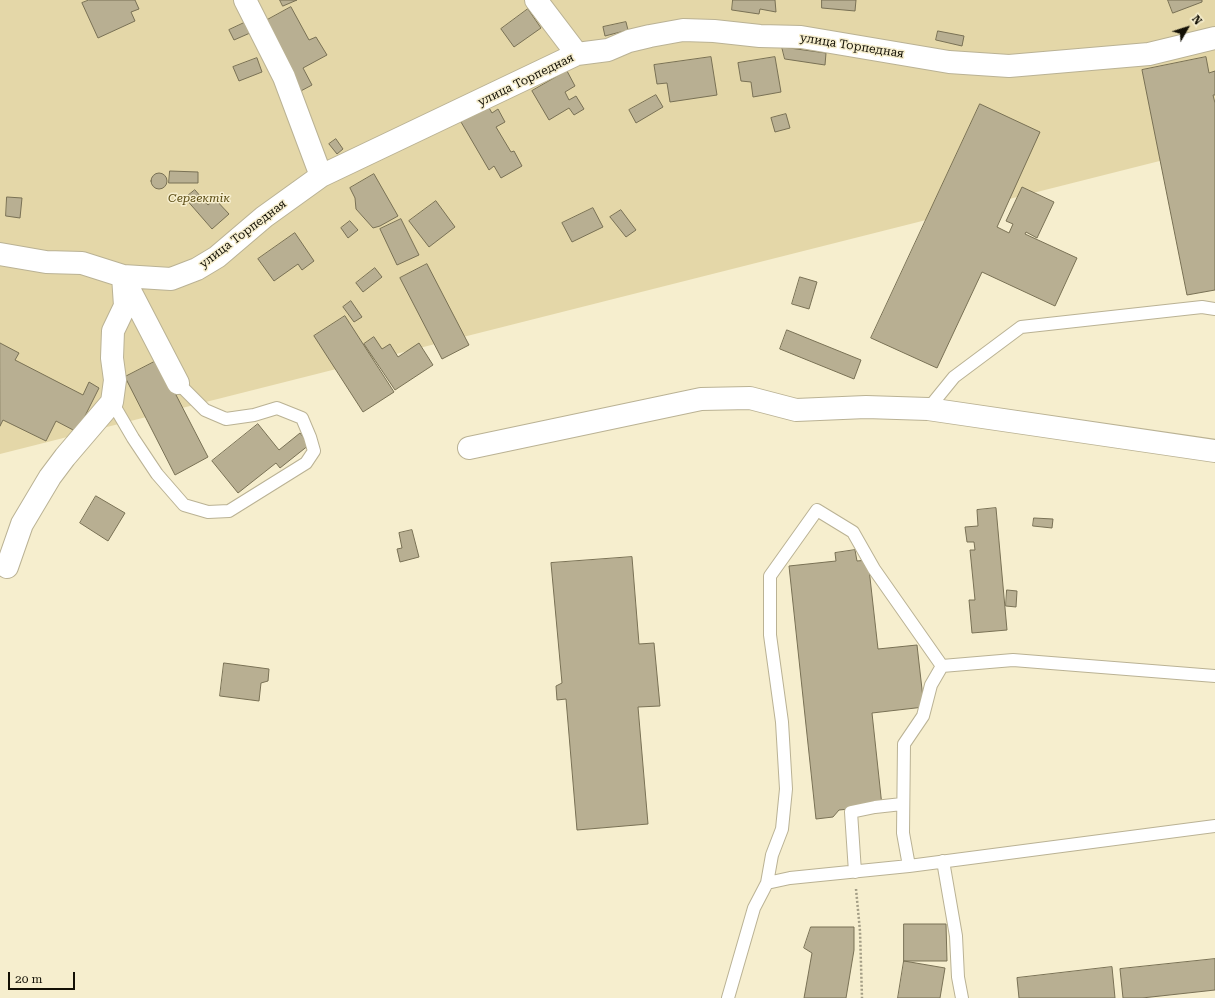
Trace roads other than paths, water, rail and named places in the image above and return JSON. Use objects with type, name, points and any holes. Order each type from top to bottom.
[{"type":"street","points":[[245,0],[284,77],[321,176]]},
{"type":"street","points":[[536,0],[577,54]]},
{"type":"street","name":"улица Торпедная","points":[[0,254],[46,262],[82,263],[123,276],[170,279],[197,269],[217,257],[264,218],[321,176],[577,54],[608,50],[629,41],[683,30],[714,31],[760,36],[801,37],[949,62],[1009,66],[1149,54],[1215,38]]},
{"type":"street","points":[[123,276],[178,383]]},
{"type":"street","points":[[7,567],[22,524],[50,477],[112,402],[115,380],[112,358],[113,331],[125,306],[123,276]]},
{"type":"street","points":[[469,448],[701,399],[750,398],[796,410],[866,407],[928,409],[1215,451]]},
{"type":"lane","points":[[928,409],[954,377],[1021,327],[1202,307],[1215,309]]},
{"type":"lane","points":[[112,402],[133,438],[157,474],[184,505],[208,512],[229,511],[306,463],[314,451],[302,418],[277,408],[254,415],[226,419],[205,410],[178,383]]},
{"type":"lane","points":[[728,998],[754,908],[767,883],[772,855],[782,829],[786,789],[782,722],[770,635],[770,576],[817,510],[853,532],[874,569],[942,666]]},
{"type":"lane","points":[[942,666],[1013,660],[1215,676]]},
{"type":"lane","points":[[909,866],[902,833],[904,744],[924,716],[931,685],[942,666]]},
{"type":"lane","points":[[855,872],[851,812],[875,807],[902,804]]},
{"type":"lane","points":[[767,883],[790,878],[909,866],[1215,826]]},
{"type":"lane","points":[[943,861],[956,936],[958,977],[962,998]]},
{"type":"park label","name":"Сергектік","points":[[199,198]]}]
